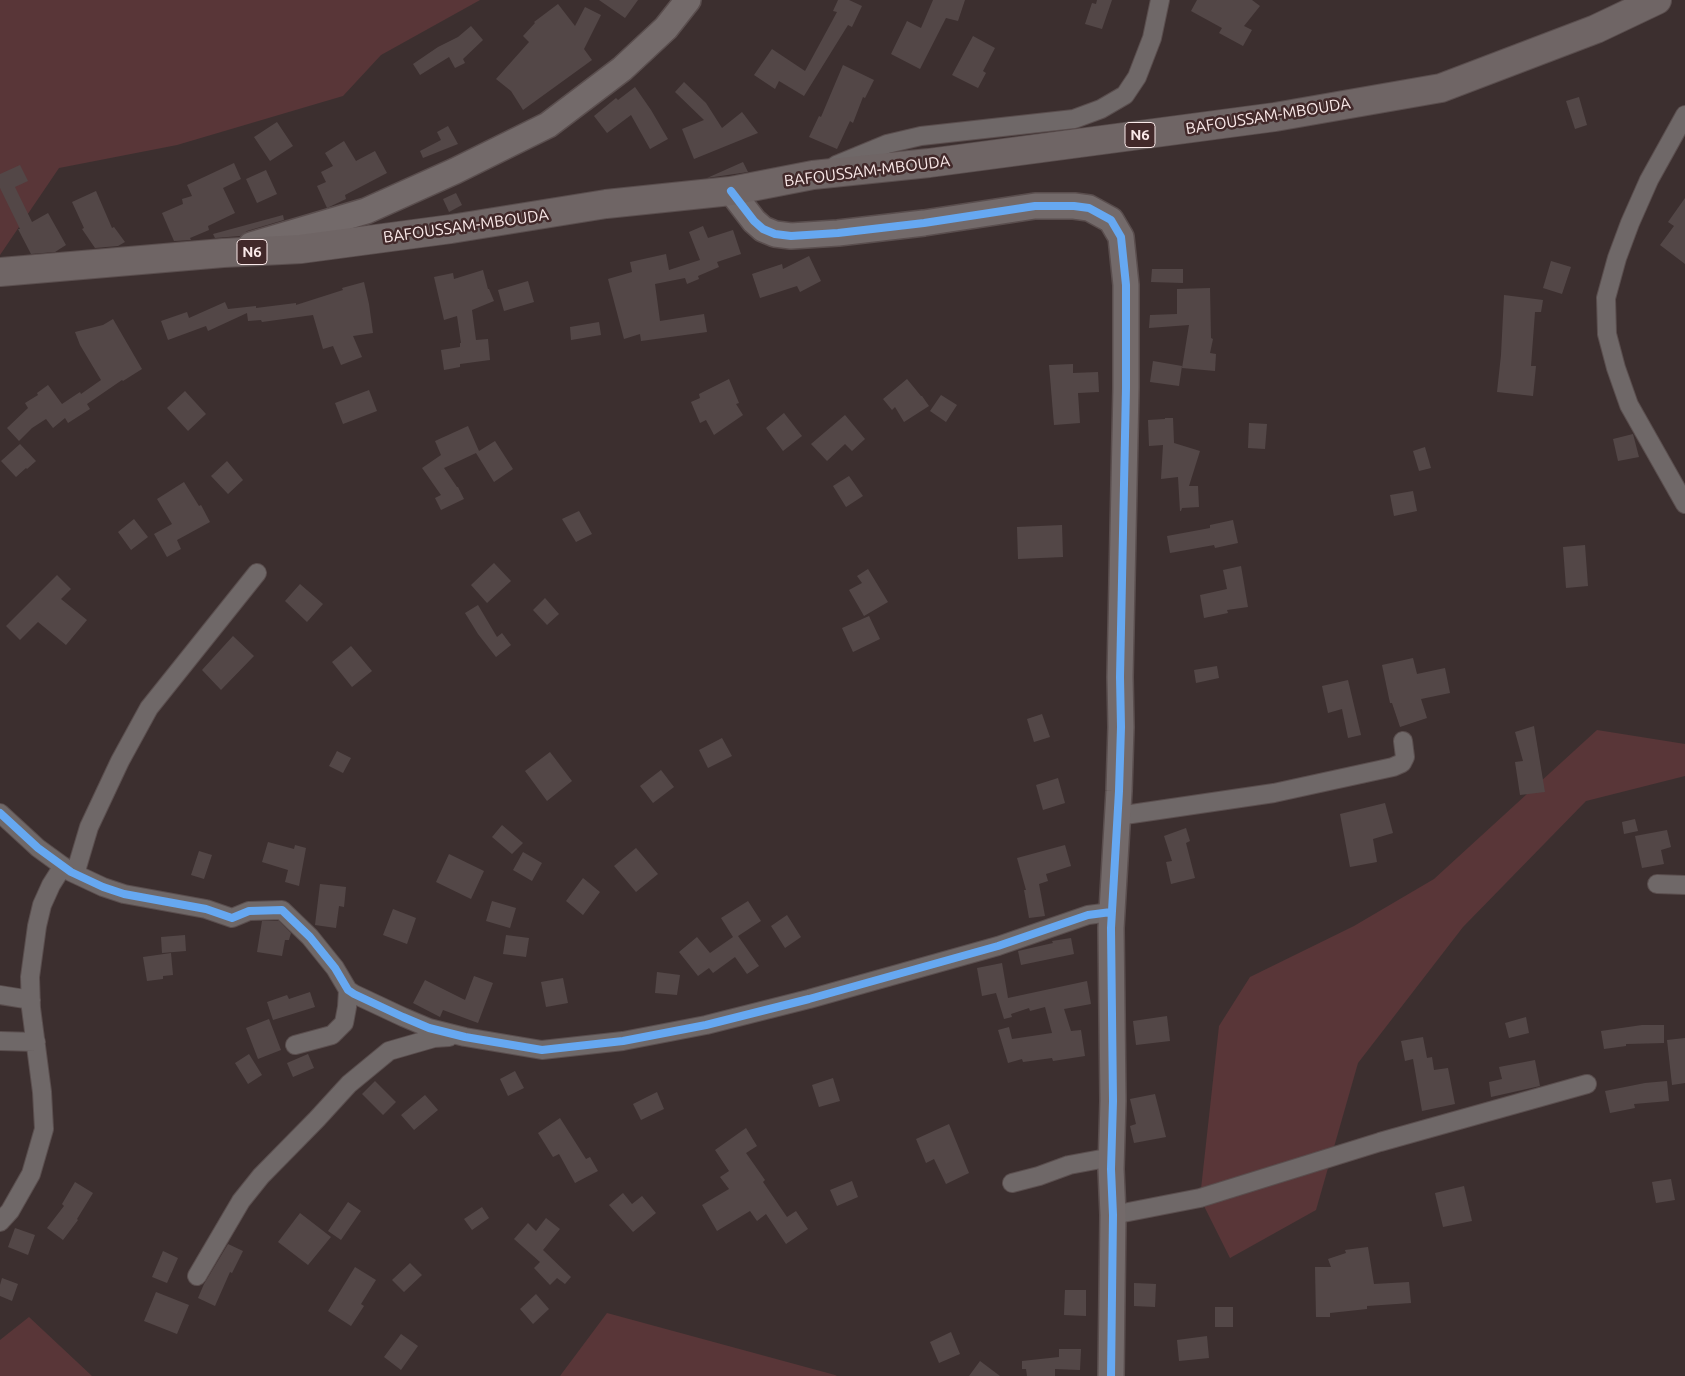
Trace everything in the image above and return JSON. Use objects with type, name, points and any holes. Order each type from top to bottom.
[{"type":"highway","name":"BAFOUSSAM-MBOUDA","points":[[0,272],[222,253],[301,249],[460,228],[606,204],[730,191],[813,175],[929,163],[1265,119],[1440,88],[1596,29],[1657,0]]},
{"type":"street","points":[[222,253],[366,211],[455,171],[548,125],[622,70],[666,28],[688,0]]},
{"type":"street","points":[[813,175],[887,144],[921,136],[1074,119],[1102,109],[1125,95],[1137,77],[1152,38],[1160,0]]},
{"type":"street","points":[[1685,115],[1649,180],[1616,258],[1606,298],[1606,334],[1629,405],[1685,504]]},
{"type":"street","points":[[730,191],[754,221],[763,229],[775,234],[791,236],[838,233],[924,223],[1036,206],[1089,208],[1111,220],[1117,228],[1123,247],[1126,310],[1120,677],[1121,727],[1110,978],[1113,1101],[1111,1376]]},
{"type":"street","points":[[0,1222],[10,1211],[31,1174],[44,1129],[30,977],[32,955],[42,905],[51,885],[69,870],[120,761],[149,708],[257,573]]},
{"type":"street","points":[[1118,816],[1274,793],[1393,767],[1402,763],[1405,757],[1403,741]]},
{"type":"street","points":[[0,813],[38,848],[69,870],[103,887],[124,894],[189,905],[232,918],[249,911],[282,910],[335,968],[348,990],[402,1017],[429,1028],[459,1036],[542,1050],[658,1036],[706,1026],[998,946],[1088,915],[1112,912]]},
{"type":"street","points":[[1657,884],[1685,885]]},
{"type":"street","points":[[295,1045],[332,1035],[344,1023],[348,990]]},
{"type":"street","points":[[0,996],[31,1000]]},
{"type":"street","points":[[197,1276],[241,1201],[261,1176],[349,1084],[390,1051],[434,1038],[459,1036]]},
{"type":"street","points":[[0,1041],[36,1042]]},
{"type":"street","points":[[1113,1215],[1200,1198],[1380,1142],[1587,1084]]},
{"type":"street","points":[[1012,1183],[1069,1165],[1112,1157]]},
{"type":"shaded area","points":[[0,0],[480,0],[381,55],[343,96],[177,145],[59,168],[0,255]]},
{"type":"shaded area","points":[[1597,730],[1685,744],[1685,776],[1586,801],[1463,927],[1358,1063],[1316,1210],[1230,1258],[1200,1198],[1219,1026],[1250,977],[1354,926],[1434,879]]},
{"type":"shaded area","points":[[607,1313],[835,1375],[837,1376],[560,1376]]},
{"type":"shaded area","points":[[29,1317],[92,1376],[0,1376],[0,1340]]},
{"type":"building","points":[[599,0],[638,0],[625,18]]},
{"type":"building","points":[[838,0],[849,0],[862,6],[852,27],[848,25],[804,96],[779,81],[775,89],[754,75],[772,49],[805,71],[837,12],[833,11]]},
{"type":"building","points":[[933,0],[965,0],[958,21],[946,18],[920,69],[891,54],[907,21],[921,28]]},
{"type":"building","points":[[1097,0],[1112,0],[1102,29],[1085,24],[1092,3],[1096,4]]},
{"type":"building","points":[[1197,0],[1252,0],[1260,6],[1244,26],[1252,30],[1243,46],[1219,33],[1222,28],[1191,11]]},
{"type":"building","points":[[558,4],[575,26],[585,7],[601,15],[584,49],[592,60],[523,110],[511,91],[496,79],[529,42],[523,36],[534,22]]},
{"type":"building","points":[[471,26],[483,40],[463,59],[465,63],[455,68],[449,57],[420,75],[413,64],[438,47],[458,37]]},
{"type":"building","points":[[973,36],[995,48],[983,71],[986,73],[978,88],[952,75]]},
{"type":"building","points":[[843,65],[874,80],[865,98],[863,97],[853,123],[850,121],[837,149],[809,137],[819,116],[821,117]]},
{"type":"building","points":[[684,82],[706,103],[722,128],[742,112],[758,133],[694,159],[682,129],[704,120],[675,92]]},
{"type":"building","points":[[635,87],[668,139],[650,149],[631,115],[607,133],[594,116],[616,98],[618,100]]},
{"type":"building","points":[[1579,97],[1587,125],[1575,129],[1566,101]]},
{"type":"building","points":[[277,122],[293,146],[270,161],[254,137]]},
{"type":"building","points":[[448,126],[458,144],[423,158],[420,151],[441,140],[437,132]]},
{"type":"building","points":[[344,141],[356,161],[375,151],[387,173],[345,195],[346,199],[327,208],[317,186],[326,182],[321,172],[333,166],[325,153]]},
{"type":"building","points":[[743,162],[748,172],[707,178]]},
{"type":"building","points":[[234,163],[241,179],[223,188],[235,213],[208,226],[209,230],[190,238],[191,240],[174,241],[162,213],[183,204],[182,199],[192,196],[187,185]]},
{"type":"building","points":[[20,165],[28,181],[15,187],[32,222],[48,213],[66,245],[55,252],[31,254],[0,188],[0,174]]},
{"type":"building","points":[[266,170],[277,194],[257,203],[246,179]]},
{"type":"building","points":[[96,191],[112,228],[114,227],[125,242],[118,246],[95,248],[82,229],[84,228],[72,202]]},
{"type":"building","points":[[456,193],[462,205],[449,212],[443,199]]},
{"type":"building","points":[[1685,198],[1685,264],[1660,245],[1674,226],[1668,222]]},
{"type":"building","points":[[283,215],[284,220],[247,231],[240,236],[215,238],[213,234]]},
{"type":"building","points":[[703,226],[708,238],[733,230],[741,254],[717,262],[719,267],[698,276],[699,279],[687,284],[685,278],[655,284],[660,321],[704,314],[707,332],[641,341],[640,334],[624,339],[608,279],[632,272],[630,262],[666,254],[669,270],[700,260],[689,232]]},
{"type":"building","points":[[809,256],[821,281],[800,292],[797,286],[760,298],[752,274],[782,264],[783,269]]},
{"type":"building","points":[[1551,261],[1571,267],[1562,294],[1543,288]]},
{"type":"building","points":[[1152,269],[1183,269],[1183,283],[1151,282]]},
{"type":"building","points":[[483,270],[488,289],[494,301],[472,310],[476,340],[488,339],[490,360],[460,364],[460,367],[444,370],[441,350],[460,347],[461,343],[457,316],[444,320],[434,277],[453,273],[454,279]]},
{"type":"building","points":[[528,281],[534,302],[504,311],[498,290]]},
{"type":"building","points":[[364,282],[373,333],[353,336],[362,357],[341,365],[333,346],[323,349],[313,315],[262,322],[261,320],[248,321],[247,313],[208,331],[206,326],[168,340],[161,321],[187,312],[189,318],[225,302],[228,309],[296,303],[296,305]]},
{"type":"building","points":[[1210,288],[1211,338],[1213,339],[1210,353],[1216,354],[1215,371],[1182,368],[1189,325],[1149,328],[1150,315],[1177,314],[1177,289]]},
{"type":"building","points":[[1504,295],[1543,300],[1541,312],[1535,312],[1531,366],[1536,366],[1533,396],[1497,392]]},
{"type":"building","points":[[113,319],[142,369],[87,404],[90,409],[68,423],[65,418],[53,428],[46,419],[32,428],[19,441],[7,428],[28,408],[25,403],[38,395],[37,393],[48,385],[62,404],[101,380],[80,345],[75,332],[103,325]]},
{"type":"building","points":[[599,322],[601,335],[571,340],[570,327]]},
{"type":"building","points":[[1153,361],[1182,366],[1179,386],[1150,382]]},
{"type":"building","points":[[1073,364],[1073,373],[1098,372],[1099,392],[1078,393],[1080,423],[1054,425],[1049,365]]},
{"type":"building","points":[[729,379],[739,403],[736,404],[743,415],[714,435],[706,420],[700,423],[691,402],[700,398],[699,394]]},
{"type":"building","points":[[907,379],[929,406],[904,422],[895,407],[892,410],[883,399]]},
{"type":"building","points":[[369,390],[377,411],[343,424],[335,403]]},
{"type":"building","points":[[185,391],[206,414],[188,431],[167,408]]},
{"type":"building","points":[[941,395],[957,405],[946,422],[930,411]]},
{"type":"building","points":[[784,413],[802,436],[783,451],[766,428]]},
{"type":"building","points":[[845,415],[865,439],[852,451],[845,444],[827,461],[811,444]]},
{"type":"building","points":[[1173,418],[1174,443],[1200,451],[1189,486],[1198,486],[1199,507],[1182,508],[1180,511],[1178,477],[1161,479],[1163,445],[1149,446],[1148,420]]},
{"type":"building","points":[[1249,423],[1267,424],[1265,449],[1248,448]]},
{"type":"building","points":[[468,426],[479,451],[495,441],[513,469],[494,482],[476,453],[444,468],[464,499],[441,510],[435,498],[441,495],[422,468],[441,455],[435,441]]},
{"type":"building","points":[[1633,434],[1639,457],[1618,461],[1613,439]]},
{"type":"building","points":[[20,444],[36,461],[16,477],[1,461]]},
{"type":"building","points":[[1425,447],[1431,468],[1419,471],[1413,451]]},
{"type":"building","points":[[227,461],[243,480],[228,494],[211,476]]},
{"type":"building","points":[[849,476],[863,496],[846,507],[833,486]]},
{"type":"building","points":[[184,482],[199,506],[201,505],[210,522],[177,540],[181,549],[167,557],[154,534],[172,524],[157,499]]},
{"type":"building","points":[[1413,491],[1417,511],[1394,516],[1390,495]]},
{"type":"building","points":[[579,511],[592,534],[576,542],[562,519]]},
{"type":"building","points":[[134,519],[148,537],[131,550],[118,532]]},
{"type":"building","points":[[1233,520],[1238,543],[1215,548],[1214,545],[1170,553],[1167,536],[1210,528],[1210,525]]},
{"type":"building","points":[[1062,525],[1063,557],[1018,559],[1017,527]]},
{"type":"building","points":[[1585,545],[1588,586],[1566,588],[1563,547]]},
{"type":"building","points":[[494,563],[511,581],[487,603],[471,585]]},
{"type":"building","points":[[1241,566],[1248,607],[1227,610],[1228,613],[1204,618],[1200,595],[1227,589],[1223,570]]},
{"type":"building","points":[[868,569],[888,602],[864,616],[849,590],[862,583],[857,576]]},
{"type":"building","points":[[57,575],[71,589],[61,599],[87,620],[66,645],[38,622],[20,640],[6,626]]},
{"type":"building","points":[[300,584],[323,604],[307,622],[285,601]]},
{"type":"building","points":[[545,598],[559,614],[547,625],[533,610]]},
{"type":"building","points":[[478,605],[497,637],[502,633],[511,645],[496,657],[465,613]]},
{"type":"building","points":[[869,616],[880,639],[853,652],[842,628]]},
{"type":"building","points":[[233,636],[254,656],[221,690],[202,670]]},
{"type":"building","points":[[351,646],[372,671],[352,687],[332,662]]},
{"type":"building","points":[[1413,658],[1417,674],[1445,668],[1450,693],[1421,699],[1427,718],[1400,727],[1392,703],[1390,703],[1382,665]]},
{"type":"building","points":[[1217,666],[1219,678],[1196,683],[1194,670]]},
{"type":"building","points":[[1348,680],[1361,735],[1348,738],[1342,709],[1328,713],[1322,686]]},
{"type":"building","points":[[1042,714],[1050,737],[1034,742],[1027,719]]},
{"type":"building","points":[[1534,726],[1545,792],[1520,795],[1515,762],[1523,761],[1515,732]]},
{"type":"building","points":[[722,738],[732,756],[708,768],[699,750]]},
{"type":"building","points":[[337,751],[351,758],[343,773],[329,766]]},
{"type":"building","points":[[550,752],[572,781],[547,801],[525,771]]},
{"type":"building","points":[[661,770],[674,787],[653,803],[640,786]]},
{"type":"building","points":[[1058,778],[1065,803],[1043,810],[1036,785]]},
{"type":"building","points":[[1385,803],[1393,833],[1373,839],[1377,862],[1350,867],[1340,814]]},
{"type":"building","points":[[1635,819],[1638,831],[1624,834],[1622,822]]},
{"type":"building","points":[[502,825],[523,843],[512,854],[492,837]]},
{"type":"building","points":[[1186,828],[1190,841],[1186,843],[1195,878],[1171,884],[1166,862],[1172,861],[1164,836]]},
{"type":"building","points":[[1667,830],[1671,847],[1661,850],[1664,864],[1642,868],[1635,836]]},
{"type":"building","points":[[268,842],[294,849],[295,845],[306,848],[299,886],[285,882],[288,870],[262,862]]},
{"type":"building","points":[[1065,845],[1071,866],[1046,874],[1048,881],[1039,884],[1045,916],[1029,918],[1024,890],[1026,890],[1017,858]]},
{"type":"building","points":[[636,848],[658,874],[636,892],[614,866]]},
{"type":"building","points":[[199,851],[212,855],[204,879],[191,875]]},
{"type":"building","points":[[523,852],[542,863],[532,881],[513,870]]},
{"type":"building","points":[[449,854],[484,871],[471,899],[436,882]]},
{"type":"building","points":[[583,878],[600,892],[583,915],[566,901]]},
{"type":"building","points":[[320,884],[346,887],[344,907],[339,906],[336,928],[315,925]]},
{"type":"building","points":[[492,901],[516,908],[510,928],[486,921]]},
{"type":"building","points":[[748,901],[761,921],[738,936],[759,966],[747,974],[735,957],[713,973],[709,968],[698,976],[679,952],[697,937],[710,953],[733,937],[721,918]]},
{"type":"building","points":[[393,909],[416,918],[407,944],[383,935]]},
{"type":"building","points":[[787,915],[801,937],[785,948],[771,926]]},
{"type":"building","points":[[262,921],[279,921],[291,933],[289,940],[285,940],[282,956],[257,952]]},
{"type":"building","points":[[185,935],[186,951],[162,953],[161,937]]},
{"type":"building","points":[[506,935],[529,938],[526,957],[503,954]]},
{"type":"building","points":[[1071,938],[1074,954],[1021,965],[1018,951],[1053,943],[1052,941]]},
{"type":"building","points":[[171,953],[173,975],[163,976],[163,979],[147,981],[143,957]]},
{"type":"building","points":[[1002,963],[1008,998],[1087,981],[1091,1004],[1064,1009],[1071,1031],[1081,1030],[1085,1056],[1053,1061],[1052,1058],[1023,1062],[1022,1059],[1008,1063],[998,1030],[1009,1027],[1012,1039],[1052,1033],[1045,1007],[1030,1011],[1029,1008],[1011,1014],[1012,1017],[1004,1019],[996,993],[982,996],[977,968]]},
{"type":"building","points":[[657,972],[680,975],[677,995],[655,993]]},
{"type":"building","points":[[474,976],[493,983],[478,1023],[443,1010],[440,1017],[413,1003],[425,980],[465,1000]]},
{"type":"building","points":[[563,978],[568,1003],[546,1007],[541,982]]},
{"type":"building","points":[[310,992],[315,1007],[273,1020],[267,1002],[287,995],[289,999]]},
{"type":"building","points":[[1167,1016],[1170,1041],[1136,1045],[1133,1021]]},
{"type":"building","points":[[1526,1017],[1529,1033],[1509,1038],[1505,1023]]},
{"type":"building","points":[[269,1019],[281,1050],[258,1059],[246,1028]]},
{"type":"building","points":[[1642,1025],[1664,1025],[1664,1043],[1626,1044],[1626,1046],[1604,1049],[1601,1031]]},
{"type":"building","points":[[1423,1037],[1427,1058],[1432,1057],[1434,1070],[1448,1068],[1455,1104],[1422,1111],[1413,1059],[1405,1061],[1401,1041]]},
{"type":"building","points":[[1685,1038],[1685,1083],[1672,1085],[1667,1040]]},
{"type":"building","points":[[249,1054],[262,1075],[248,1084],[235,1063]]},
{"type":"building","points":[[308,1054],[314,1068],[293,1077],[287,1063]]},
{"type":"building","points":[[1535,1060],[1540,1086],[1491,1097],[1489,1082],[1502,1079],[1499,1067]]},
{"type":"building","points":[[515,1071],[524,1088],[508,1096],[500,1079]]},
{"type":"building","points":[[833,1078],[840,1101],[819,1107],[812,1085]]},
{"type":"building","points":[[375,1081],[396,1102],[383,1115],[362,1094]]},
{"type":"building","points":[[1667,1081],[1669,1101],[1634,1104],[1635,1108],[1610,1113],[1605,1091],[1645,1083]]},
{"type":"building","points":[[657,1092],[664,1109],[641,1120],[633,1104]]},
{"type":"building","points":[[1155,1094],[1166,1137],[1134,1143],[1130,1126],[1136,1124],[1130,1099]]},
{"type":"building","points":[[425,1095],[438,1110],[414,1130],[401,1115]]},
{"type":"building","points":[[560,1118],[586,1159],[590,1157],[598,1171],[575,1183],[559,1154],[553,1157],[538,1133]]},
{"type":"building","points":[[949,1124],[969,1173],[946,1184],[934,1159],[926,1163],[916,1139]]},
{"type":"building","points":[[746,1128],[757,1146],[746,1153],[765,1180],[763,1182],[787,1217],[796,1211],[808,1229],[786,1244],[766,1214],[757,1221],[750,1211],[717,1231],[702,1205],[729,1189],[720,1177],[729,1171],[715,1150]]},
{"type":"building","points":[[1671,1179],[1675,1200],[1656,1203],[1652,1182]]},
{"type":"building","points":[[852,1181],[858,1197],[837,1206],[830,1190]]},
{"type":"building","points":[[75,1182],[93,1193],[78,1220],[63,1240],[47,1228],[64,1206],[62,1204]]},
{"type":"building","points":[[1464,1186],[1472,1221],[1443,1227],[1435,1193]]},
{"type":"building","points":[[623,1193],[632,1204],[642,1196],[656,1213],[633,1232],[609,1205]]},
{"type":"building","points":[[348,1202],[361,1211],[341,1240],[328,1231]]},
{"type":"building","points":[[482,1207],[489,1218],[472,1230],[464,1219]]},
{"type":"building","points":[[300,1213],[331,1237],[308,1265],[278,1242]]},
{"type":"building","points":[[546,1218],[560,1229],[543,1250],[571,1277],[565,1284],[557,1278],[550,1285],[534,1268],[540,1262],[514,1239],[528,1223],[536,1231]]},
{"type":"building","points":[[15,1228],[35,1235],[28,1255],[8,1247]]},
{"type":"building","points":[[228,1244],[243,1251],[232,1273],[230,1272],[215,1306],[198,1298],[204,1284]]},
{"type":"building","points":[[1368,1247],[1374,1284],[1409,1282],[1411,1303],[1367,1306],[1367,1309],[1330,1313],[1330,1317],[1316,1317],[1315,1267],[1331,1267],[1328,1259],[1346,1253],[1345,1250]]},
{"type":"building","points":[[163,1251],[178,1258],[167,1283],[152,1277]]},
{"type":"building","points":[[410,1263],[422,1275],[404,1292],[392,1280]]},
{"type":"building","points":[[355,1267],[376,1280],[361,1304],[364,1306],[351,1326],[328,1311]]},
{"type":"building","points":[[2,1278],[18,1284],[12,1301],[0,1296]]},
{"type":"building","points":[[1134,1283],[1156,1284],[1155,1307],[1134,1306]]},
{"type":"building","points":[[1065,1290],[1086,1290],[1086,1316],[1064,1315]]},
{"type":"building","points":[[156,1292],[189,1305],[177,1334],[144,1321]]},
{"type":"building","points":[[536,1294],[549,1309],[533,1324],[520,1309]]},
{"type":"building","points":[[1215,1307],[1233,1307],[1233,1327],[1215,1327]]},
{"type":"building","points":[[951,1332],[960,1354],[939,1363],[930,1342]]},
{"type":"building","points":[[401,1334],[418,1346],[401,1370],[384,1357]]},
{"type":"building","points":[[1207,1336],[1209,1358],[1179,1361],[1177,1340]]},
{"type":"building","points":[[1059,1349],[1081,1349],[1080,1370],[1055,1369],[1055,1376],[1027,1376],[1026,1369],[1022,1369],[1022,1361],[1059,1357]]},
{"type":"building","points":[[980,1361],[1000,1376],[969,1376]]},
{"type":"cycle path","points":[[731,191],[754,221],[763,229],[775,234],[791,236],[838,233],[924,223],[1035,206],[1074,206],[1089,208],[1111,220],[1121,237],[1126,285],[1126,388],[1120,677],[1121,727],[1111,928],[1113,1101],[1111,1169],[1113,1215],[1111,1376]]},
{"type":"cycle path","points":[[0,813],[38,848],[71,872],[103,887],[124,894],[206,909],[232,918],[249,911],[282,910],[310,937],[335,968],[348,990],[354,994],[429,1028],[465,1037],[542,1050],[623,1041],[706,1025],[809,999],[998,946],[1088,915],[1111,912]]}]
